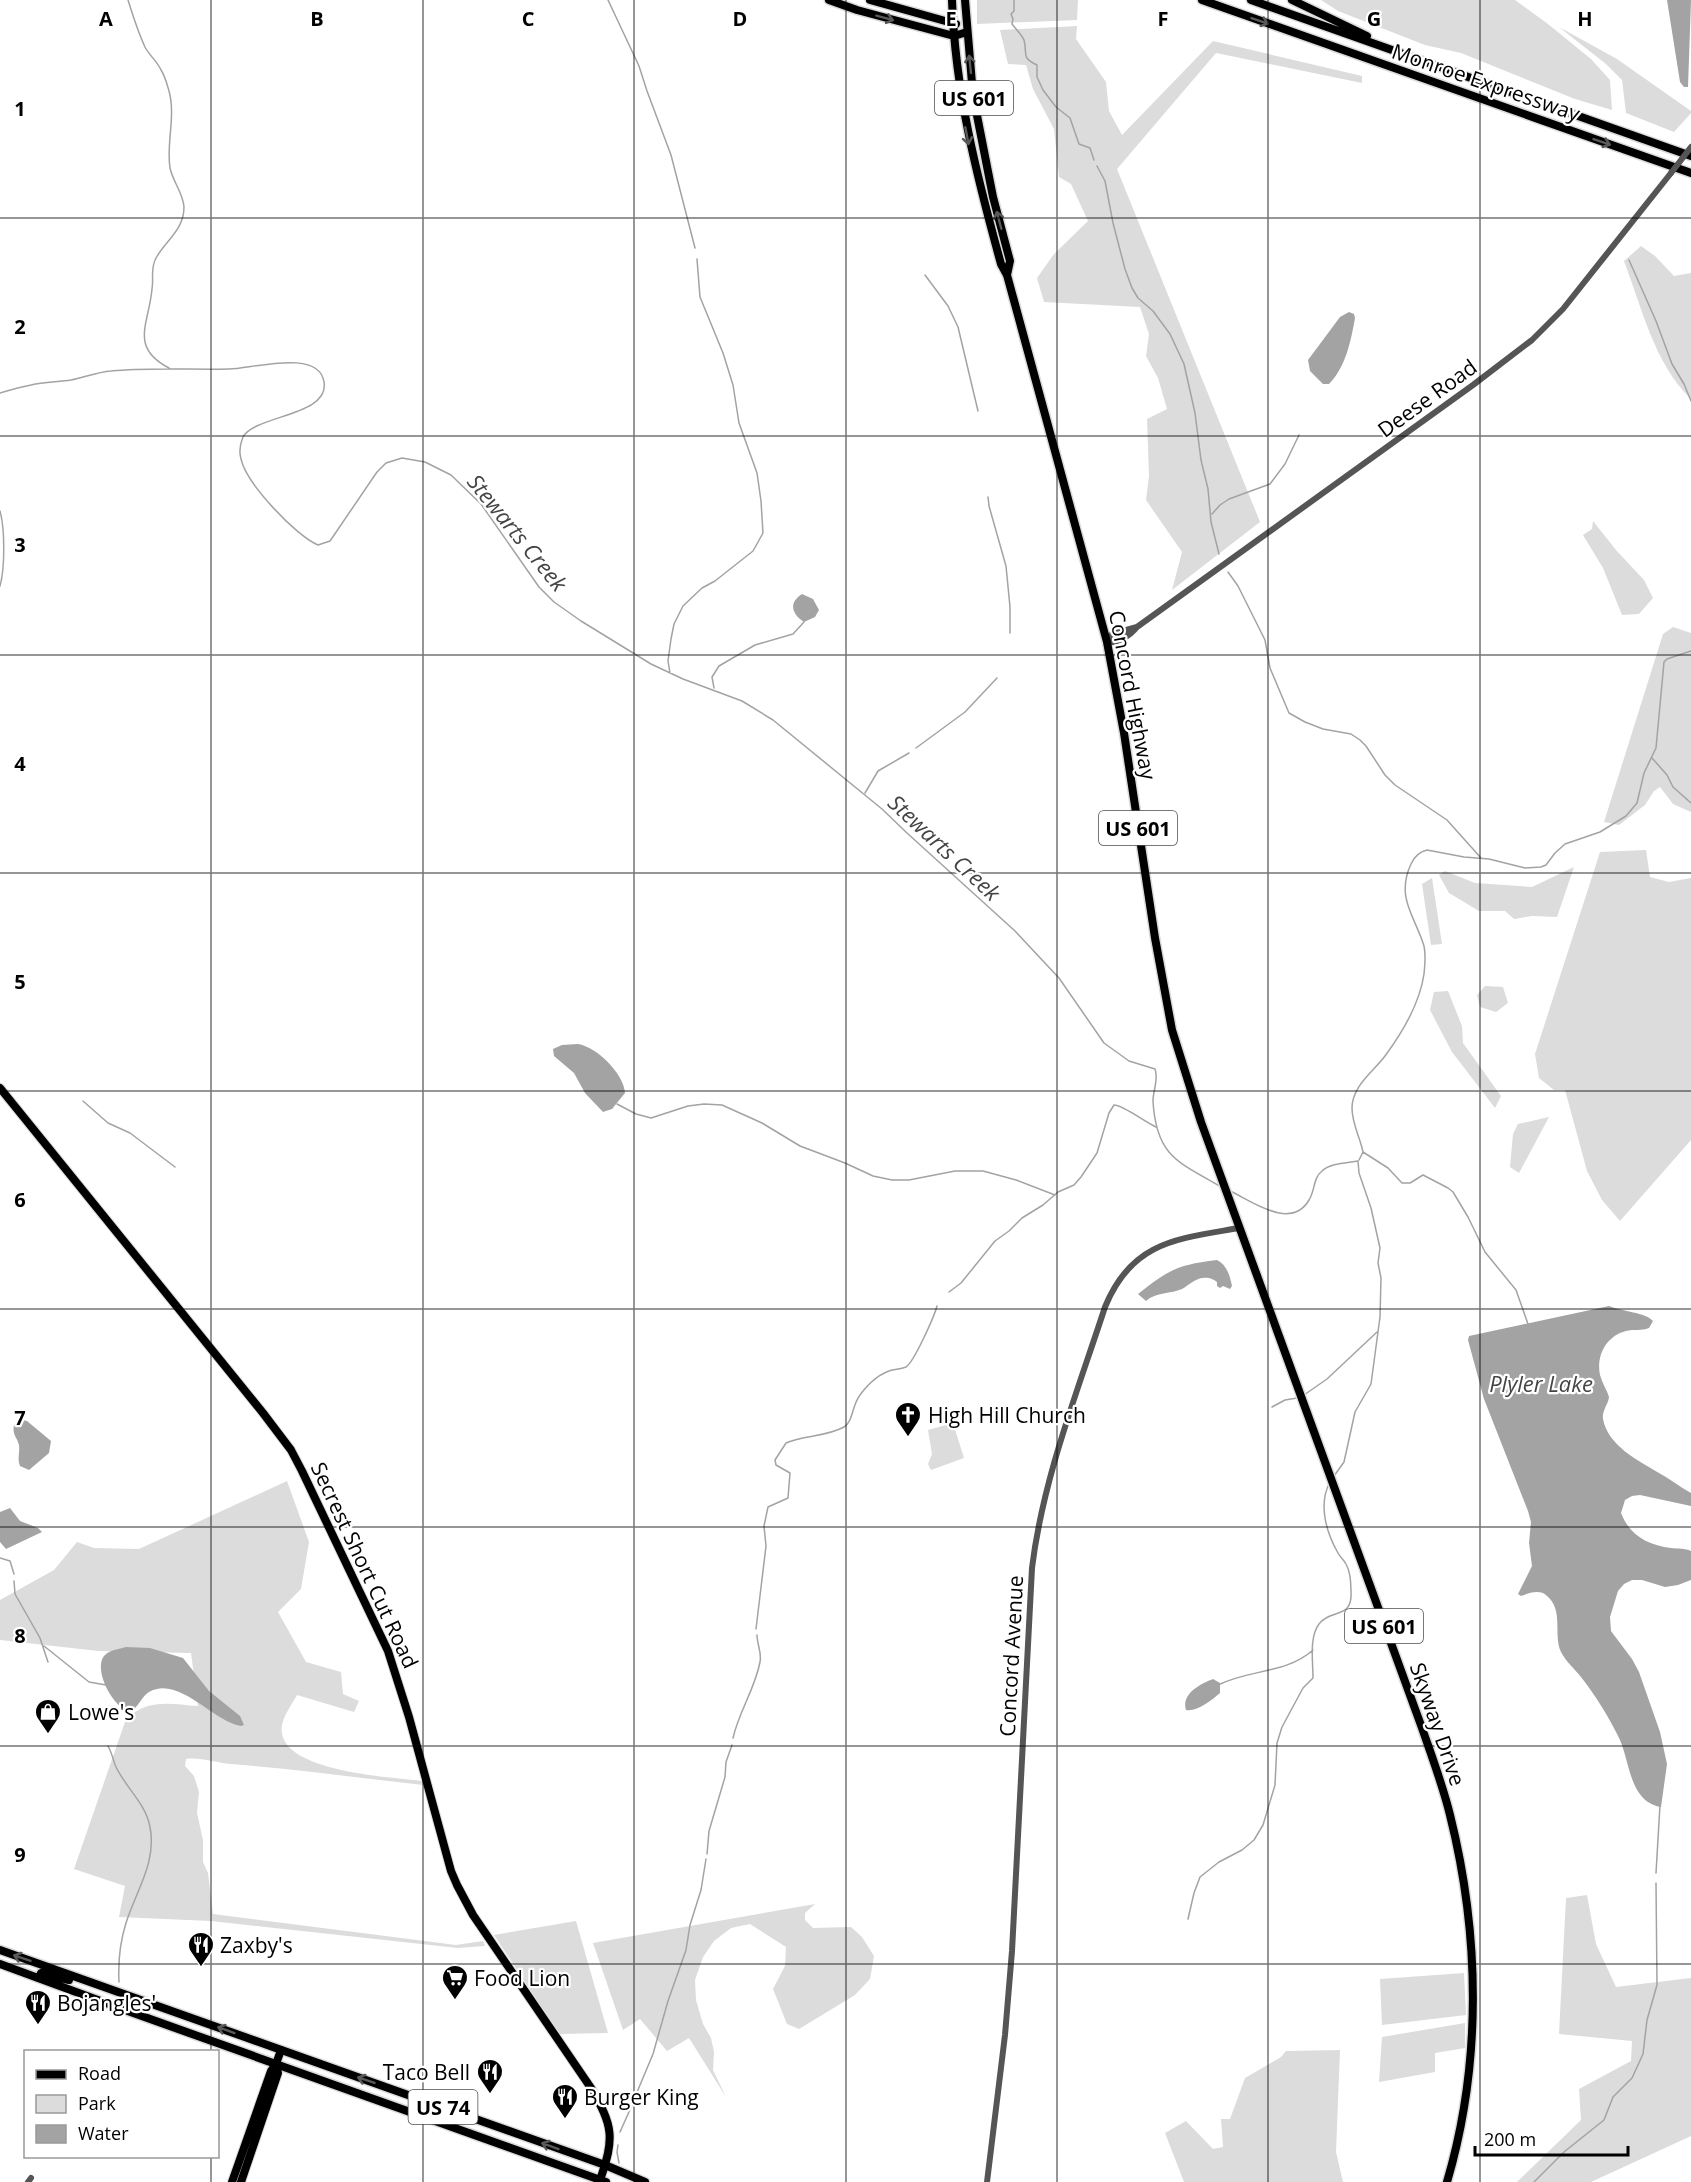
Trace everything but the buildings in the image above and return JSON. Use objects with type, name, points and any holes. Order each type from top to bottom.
[{"type":"highway","points":[[829,0],[857,10],[954,36],[967,32]]},
{"type":"highway","points":[[870,0],[953,22],[967,32]]},
{"type":"highway","name":"Concord Highway","points":[[952,0],[961,97],[969,143],[1000,264],[1007,275],[1107,642],[1172,1030],[1193,1099],[1239,1228]]},
{"type":"highway","name":"Concord Highway","points":[[965,0],[979,129],[993,197],[1010,261],[1007,275]]},
{"type":"highway","name":"Monroe Expressway","points":[[1202,0],[1691,173]]},
{"type":"highway","name":"Monroe Expressway","points":[[1251,0],[1691,156]]},
{"type":"highway","points":[[1292,0],[1330,20],[1434,65]]},
{"type":"highway","name":"Skyway Drive","points":[[1239,1228],[1422,1728],[1447,1804],[1457,1845],[1472,1942],[1472,2025],[1464,2105],[1447,2182]]},
{"type":"highway","name":"US 74","points":[[0,1950],[605,2165],[645,2182]]},
{"type":"highway","name":"US 74","points":[[0,1964],[603,2181]]},
{"type":"highway","points":[[39,1978],[41,1973],[47,1973],[111,1989]]},
{"type":"main road","name":"Secrest Short Cut Road","points":[[0,1088],[291,1450],[388,1651],[457,1885],[474,1915],[591,2088],[607,2117],[610,2138],[603,2181]]},
{"type":"main road","points":[[232,2182],[281,2050]]},
{"type":"main road","points":[[239,2182],[278,2073],[276,2064]]},
{"type":"main road","points":[[238,2169],[239,2182]]},
{"type":"street","name":"Deese Road","points":[[1107,642],[1114,643],[1132,632],[1532,340],[1563,309],[1691,147]]},
{"type":"street","name":"Concord Avenue","points":[[987,2182],[1005,2035],[1012,1951],[1032,1568],[1044,1495],[1105,1307],[1115,1287],[1132,1265],[1144,1254],[1160,1245],[1239,1228]]},
{"type":"green space","points":[[977,0],[1078,0],[1077,20],[977,24]]},
{"type":"green space","points":[[1321,0],[1515,0],[1591,59],[1610,80],[1612,110],[1575,99],[1461,53],[1425,45],[1338,11]]},
{"type":"green space","points":[[1077,26],[1076,39],[1106,82],[1109,111],[1122,135],[1213,41],[1362,76],[1362,83],[1216,53],[1117,169],[1260,522],[1172,590],[1182,552],[1146,500],[1149,476],[1147,419],[1167,409],[1158,378],[1146,356],[1149,334],[1140,307],[1044,302],[1037,278],[1054,254],[1088,221],[1071,184],[1059,177],[1054,129],[1033,89],[1026,65],[1008,64],[1000,30]]},
{"type":"green space","points":[[1559,27],[1617,59],[1691,113],[1674,132],[1626,113],[1622,80],[1606,64]]},
{"type":"green space","points":[[1641,246],[1655,256],[1674,276],[1691,273],[1691,399],[1678,385],[1658,352],[1624,261]]},
{"type":"green space","points":[[1593,521],[1644,580],[1653,598],[1639,614],[1622,615],[1603,568],[1583,535],[1592,529]]},
{"type":"green space","points":[[1673,627],[1691,633],[1691,812],[1673,804],[1660,787],[1654,791],[1645,805],[1619,825],[1604,822],[1663,634]]},
{"type":"green space","points":[[1646,850],[1650,877],[1669,882],[1691,878],[1691,1140],[1620,1221],[1602,1200],[1587,1171],[1565,1090],[1554,1090],[1539,1078],[1535,1054],[1600,852]]},
{"type":"green space","points":[[1574,867],[1557,917],[1532,916],[1514,919],[1505,911],[1479,911],[1449,893],[1439,875],[1445,871],[1475,883],[1532,887]]},
{"type":"green space","points":[[1432,878],[1442,944],[1431,945],[1422,884]]},
{"type":"green space","points":[[1485,986],[1503,987],[1508,1003],[1496,1012],[1480,1007],[1477,995]]},
{"type":"green space","points":[[1448,991],[1462,1026],[1463,1043],[1501,1096],[1495,1108],[1452,1052],[1430,1010],[1434,992]]},
{"type":"green space","points":[[1549,1117],[1519,1173],[1510,1167],[1513,1134],[1518,1124]]},
{"type":"green space","points":[[953,1423],[964,1458],[931,1470],[928,1464],[932,1454],[928,1430]]},
{"type":"green space","points":[[287,1481],[309,1542],[301,1589],[278,1612],[306,1662],[341,1672],[343,1694],[359,1701],[354,1712],[297,1695],[283,1721],[284,1741],[296,1753],[315,1762],[362,1774],[422,1781],[423,1785],[186,1759],[185,1766],[194,1776],[199,1792],[197,1813],[213,1914],[456,1945],[483,1941],[485,1946],[458,1948],[211,1921],[119,1917],[125,1886],[74,1869],[126,1719],[135,1712],[152,1705],[198,1706],[191,1653],[98,1651],[0,1640],[0,1600],[54,1570],[77,1542],[94,1548],[139,1549]]},
{"type":"green space","points":[[1587,1895],[1596,1944],[1616,1987],[1691,1978],[1691,2136],[1591,2182],[1517,2182],[1581,2120],[1579,2089],[1631,2061],[1632,2041],[1559,2034],[1566,1898]]},
{"type":"green space","points":[[815,1904],[805,1913],[805,1920],[813,1928],[851,1927],[862,1937],[874,1956],[870,1979],[855,1995],[799,2029],[787,2024],[773,1989],[785,1966],[786,1947],[750,1924],[731,1928],[714,1941],[703,1957],[695,1980],[696,2000],[703,2024],[711,2038],[714,2052],[713,2070],[726,2097],[689,2038],[667,2051],[640,2019],[623,2030],[593,1943]]},
{"type":"green space","points":[[576,1921],[608,2033],[559,2034],[494,1935]]},
{"type":"green space","points":[[1464,1973],[1466,2015],[1382,2025],[1380,1979]]},
{"type":"green space","points":[[1465,2023],[1465,2048],[1435,2053],[1435,2072],[1379,2082],[1382,2037]]},
{"type":"green space","points":[[1340,2050],[1336,2152],[1343,2182],[1184,2182],[1165,2133],[1186,2121],[1213,2149],[1223,2147],[1221,2119],[1230,2119],[1245,2078],[1281,2057],[1286,2051]]},
{"type":"water","points":[[1667,0],[1691,0],[1688,87],[1684,87],[1680,82]]},
{"type":"water","points":[[1349,312],[1354,314],[1355,318],[1347,353],[1335,377],[1329,384],[1323,384],[1310,371],[1308,360],[1340,317]]},
{"type":"water","points":[[802,594],[813,599],[819,610],[815,617],[804,622],[793,608],[795,601]]},
{"type":"water","points":[[578,1044],[601,1056],[620,1078],[625,1093],[612,1109],[603,1112],[585,1093],[574,1073],[554,1056],[553,1049],[562,1045]]},
{"type":"water","points":[[1217,1260],[1228,1271],[1232,1286],[1230,1289],[1223,1286],[1220,1288],[1211,1278],[1200,1278],[1178,1291],[1154,1296],[1146,1301],[1138,1294],[1158,1279],[1183,1266]]},
{"type":"water","name":"Plyler Lake","points":[[1609,1306],[1645,1316],[1653,1321],[1649,1328],[1626,1331],[1613,1337],[1601,1354],[1600,1375],[1609,1397],[1603,1416],[1606,1429],[1625,1452],[1691,1493],[1691,1506],[1640,1495],[1625,1500],[1621,1513],[1629,1528],[1641,1538],[1647,1542],[1691,1551],[1691,1580],[1665,1587],[1642,1580],[1632,1580],[1618,1591],[1610,1617],[1611,1631],[1639,1672],[1660,1732],[1667,1764],[1661,1807],[1651,1804],[1637,1790],[1620,1740],[1612,1724],[1592,1692],[1561,1652],[1557,1615],[1552,1602],[1541,1593],[1534,1592],[1521,1596],[1518,1594],[1532,1566],[1529,1543],[1531,1522],[1484,1399],[1468,1340],[1469,1336]]},
{"type":"water","points":[[22,1420],[27,1421],[51,1441],[49,1453],[29,1470],[20,1466],[19,1445],[14,1431],[14,1425]]},
{"type":"water","points":[[10,1508],[20,1521],[42,1532],[6,1549],[0,1542],[0,1512]]},
{"type":"water","points":[[126,1647],[150,1648],[183,1658],[209,1691],[240,1716],[244,1725],[230,1723],[184,1694],[160,1688],[149,1692],[130,1712],[124,1709],[117,1704],[106,1688],[101,1662],[109,1652]]},
{"type":"water","points":[[1213,1679],[1220,1683],[1220,1693],[1199,1707],[1186,1710],[1185,1704],[1189,1694]]},
{"type":"waterway","points":[[128,0],[145,47],[162,72],[169,91],[172,110],[170,168],[184,207],[178,228],[154,262],[144,334],[149,352],[169,368]]},
{"type":"waterway","points":[[608,0],[639,66],[671,155],[695,248]]},
{"type":"waterway","points":[[1014,0],[1014,11],[1011,14],[1012,24],[1024,40],[1026,57],[1037,65],[1037,77],[1043,90],[1056,107],[1070,118],[1079,144],[1090,148],[1094,160]]},
{"type":"waterway","points":[[1097,166],[1105,181],[1113,223],[1132,288],[1170,334],[1184,364],[1208,489],[1211,522],[1219,554]]},
{"type":"waterway","points":[[670,673],[668,661],[671,639],[674,624],[683,606],[702,588],[715,581],[753,551],[763,533],[757,473],[739,423],[733,385],[723,353],[700,297],[697,259]]},
{"type":"waterway","points":[[1629,260],[1672,364],[1691,401]]},
{"type":"waterway","points":[[925,275],[948,306],[958,327],[978,411]]},
{"type":"waterway","name":"Stewarts Creek","points":[[0,393],[36,384],[71,380],[111,371],[229,369],[283,363],[310,366],[319,372],[324,382],[323,393],[316,402],[250,430],[243,437],[240,448],[241,459],[252,481],[273,508],[297,531],[318,545],[330,541],[377,472],[386,463],[402,458],[425,462],[451,475],[481,504],[539,587],[554,602],[651,664],[683,679],[742,701],[773,720],[882,809],[1015,931],[1059,978],[1104,1043],[1129,1061],[1155,1069],[1153,1101],[1155,1119],[1164,1145],[1181,1163],[1220,1186]]},
{"type":"waterway","points":[[1212,514],[1229,499],[1270,484],[1285,464],[1299,435]]},
{"type":"waterway","points":[[988,497],[1006,566],[1010,633]]},
{"type":"waterway","points":[[0,511],[4,548],[0,586]]},
{"type":"waterway","points":[[1228,572],[1238,586],[1265,640],[1270,668],[1289,713],[1323,729],[1351,734],[1360,740],[1395,785],[1447,820],[1481,858]]},
{"type":"waterway","points":[[714,688],[712,677],[719,666],[755,645],[793,634],[804,622]]},
{"type":"waterway","name":"Stewarts Creek","points":[[1359,1160],[1363,1152],[1353,1120],[1352,1108],[1355,1093],[1398,1037],[1422,985],[1424,946],[1406,898],[1405,887],[1414,859],[1419,853],[1427,850],[1489,859],[1525,868],[1541,867],[1546,865],[1565,844],[1600,832],[1626,816],[1637,803],[1644,773],[1656,748],[1664,662],[1691,651]]},
{"type":"waterway","points":[[916,748],[965,712],[997,678]]},
{"type":"waterway","points":[[865,793],[878,771],[909,753]]},
{"type":"waterway","points":[[1652,758],[1667,775],[1673,787],[1691,803]]},
{"type":"waterway","points":[[83,1101],[108,1123],[130,1133],[175,1167]]},
{"type":"waterway","points":[[617,1104],[636,1114],[651,1118],[688,1106],[722,1105],[762,1123],[800,1146],[873,1176],[892,1180],[909,1180],[955,1171],[983,1171],[1016,1180],[1055,1195]]},
{"type":"waterway","points":[[949,1292],[961,1283],[995,1241],[1058,1192],[1074,1185],[1097,1153],[1109,1113],[1114,1105],[1156,1127]]},
{"type":"waterway","points":[[1363,1152],[1388,1168],[1402,1183],[1410,1183],[1423,1175],[1453,1192],[1485,1252],[1516,1290],[1528,1324]]},
{"type":"waterway","name":"Stewarts Creek","points":[[1230,1191],[1271,1211],[1292,1213],[1301,1209],[1309,1200],[1317,1177],[1325,1168],[1358,1161]]},
{"type":"waterway","points":[[1334,1476],[1344,1462],[1355,1412],[1371,1384],[1380,1317],[1381,1278],[1378,1263],[1380,1248],[1371,1208],[1359,1173],[1358,1161]]},
{"type":"waterway","points":[[756,1629],[766,1546],[764,1526],[768,1507],[788,1498],[790,1473],[776,1465],[775,1460],[786,1443],[830,1433],[847,1425],[857,1399],[870,1383],[882,1374],[906,1367],[910,1363],[937,1306]]},
{"type":"waterway","points":[[1304,1395],[1327,1379],[1377,1332]]},
{"type":"waterway","points":[[1272,1407],[1285,1400],[1297,1398]]},
{"type":"waterway","points":[[1188,1919],[1200,1877],[1219,1862],[1242,1850],[1254,1840],[1263,1825],[1275,1785],[1277,1743],[1282,1727],[1303,1688],[1313,1678],[1312,1650],[1316,1629],[1324,1619],[1345,1610],[1351,1600],[1348,1570],[1334,1545],[1325,1518],[1324,1499],[1330,1482]]},
{"type":"waterway","points":[[0,1558],[10,1561],[14,1574]]},
{"type":"waterway","points":[[14,1581],[15,1594],[40,1638],[48,1662]]},
{"type":"waterway","points":[[733,1738],[760,1662],[757,1635]]},
{"type":"waterway","points":[[44,1646],[89,1682],[106,1685]]},
{"type":"waterway","points":[[1218,1685],[1291,1663],[1313,1650]]},
{"type":"waterway","points":[[707,1854],[709,1831],[732,1745]]},
{"type":"waterway","points":[[108,1746],[120,1775],[140,1803],[148,1819],[151,1840],[148,1864],[122,1937],[119,1982]]},
{"type":"waterway","points":[[1656,1873],[1660,1805]]},
{"type":"waterway","points":[[635,2097],[653,2054],[686,1950],[706,1859]]},
{"type":"waterway","points":[[1534,2182],[1564,2152],[1604,2120],[1613,2097],[1632,2078],[1643,2054],[1647,2020],[1657,1985],[1656,1883]]},
{"type":"waterway","points":[[620,2132],[633,2103]]},
{"type":"waterway","points":[[618,2145],[619,2163]]},
{"type":"place","name":"High Hill Church","points":[[908,1438]]},
{"type":"place","name":"Lowe's","points":[[48,1735]]},
{"type":"place","name":"Zaxby's","points":[[201,1968]]},
{"type":"place","name":"Food Lion","points":[[455,2001]]},
{"type":"place","name":"Bojangles'","points":[[38,2026]]},
{"type":"place","name":"Taco Bell","points":[[490,2095]]},
{"type":"place","name":"Burger King","points":[[565,2120]]}]
